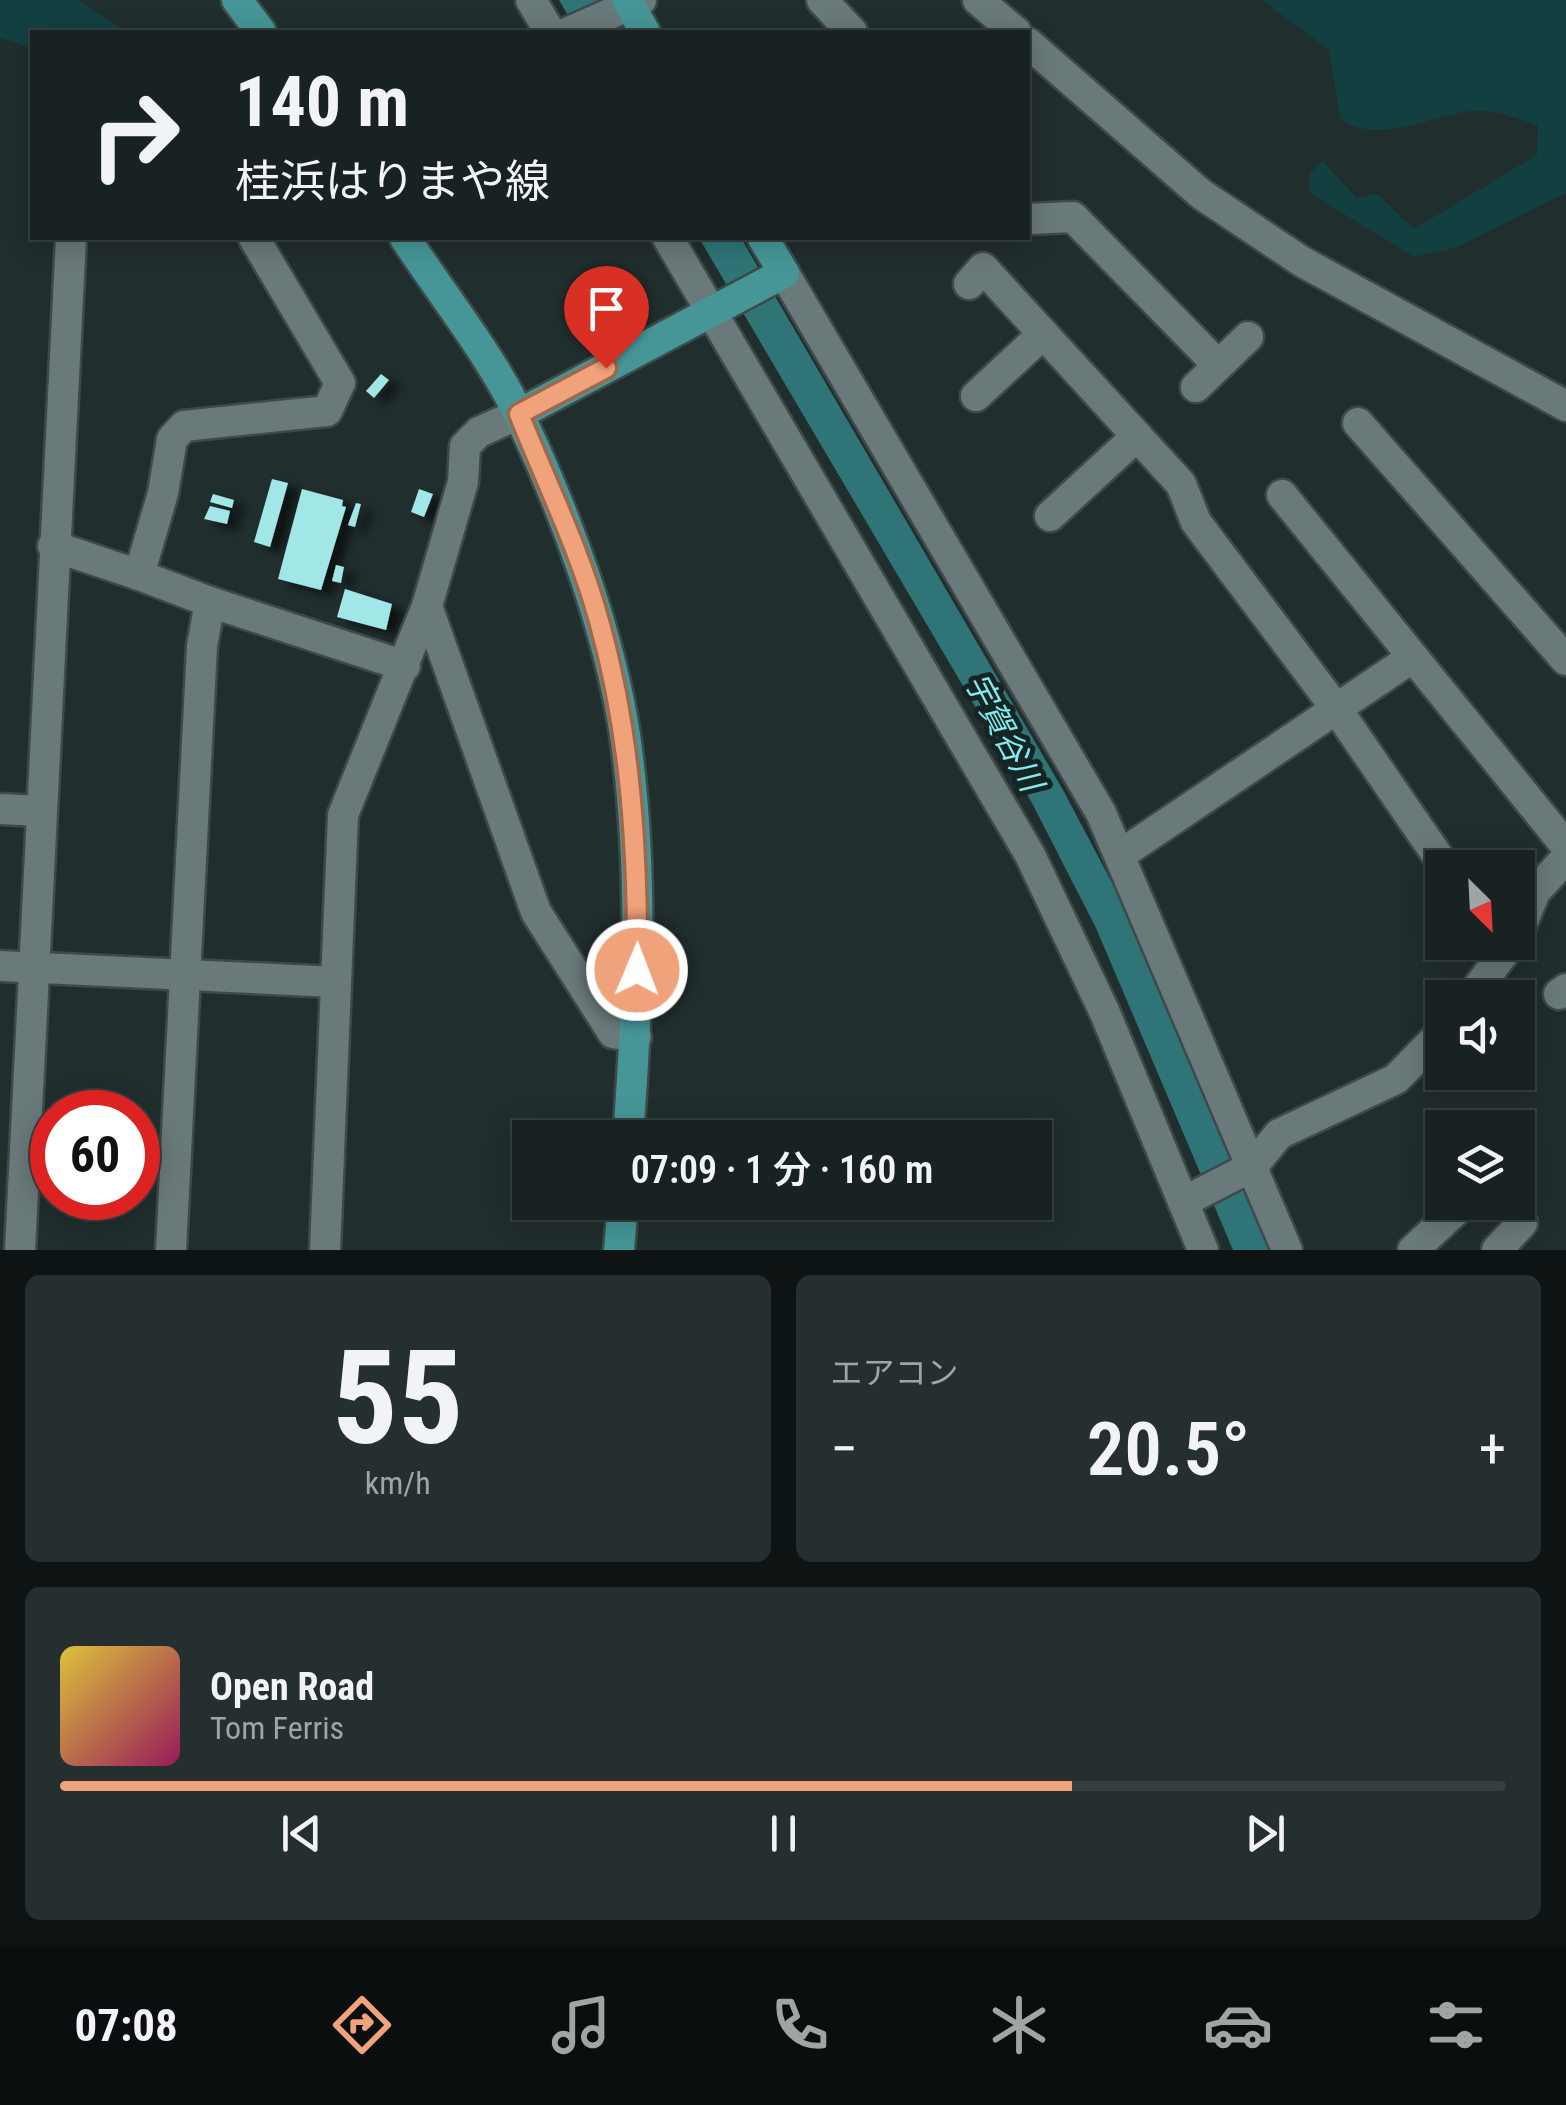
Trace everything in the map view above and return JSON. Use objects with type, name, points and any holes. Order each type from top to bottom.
[{"type":"main road","points":[[237,0],[260,30]]},
{"type":"main road","points":[[627,4],[645,30]]},
{"type":"main road","points":[[406,240],[519,414],[599,619],[624,734],[638,902],[636,1037],[629,1120]]},
{"type":"main road","points":[[519,414],[776,278],[764,240]]},
{"type":"main road","points":[[619,1250],[622,1220]]},
{"type":"street","points":[[530,0],[564,30]]},
{"type":"street","points":[[822,0],[850,30]]},
{"type":"street","points":[[978,0],[1014,30]]},
{"type":"street","points":[[567,30],[627,4]]},
{"type":"street","points":[[1030,44],[1200,194],[1301,261],[1566,406]]},
{"type":"street","points":[[1030,219],[1073,217],[1218,365]]},
{"type":"street","points":[[20,1250],[13,1116],[34,968],[71,240]]},
{"type":"street","points":[[139,574],[163,493],[172,440],[184,426],[326,411],[340,382],[255,240]]},
{"type":"street","points":[[669,240],[718,309],[1030,855],[1191,1198],[1204,1250]]},
{"type":"street","points":[[968,284],[983,268],[1182,484],[1196,522],[1338,711],[1434,850]]},
{"type":"street","points":[[776,278],[1101,813],[1247,1170],[1287,1250]]},
{"type":"street","points":[[976,396],[1042,334]]},
{"type":"street","points":[[1196,387],[1248,337]]},
{"type":"street","points":[[325,1250],[343,815],[428,606],[463,482],[465,446],[488,427],[519,414]]},
{"type":"street","points":[[1358,422],[1566,660]]},
{"type":"street","points":[[1050,516],[1137,436]]},
{"type":"street","points":[[1282,495],[1566,846]]},
{"type":"street","points":[[53,546],[405,666]]},
{"type":"street","points":[[171,1250],[182,975],[202,646],[210,602]]},
{"type":"street","points":[[428,606],[536,912],[613,1033],[636,1037]]},
{"type":"street","points":[[1120,854],[1413,657]]},
{"type":"street","points":[[0,810],[41,811]]},
{"type":"street","points":[[1535,892],[1566,858]]},
{"type":"street","points":[[0,966],[335,982]]},
{"type":"street","points":[[1191,1198],[1247,1170],[1279,1134],[1396,1080],[1425,1050]]},
{"type":"street","points":[[1413,1250],[1446,1220]]},
{"type":"street","points":[[1496,1250],[1522,1223]]},
{"type":"shaded area","points":[[0,0],[79,0],[123,30],[30,30],[30,47],[0,38]]},
{"type":"shaded area","points":[[1262,0],[1566,0],[1566,193],[1457,247],[1414,257],[1310,193],[1309,174],[1323,161],[1357,199],[1376,193],[1414,229],[1537,155],[1538,126],[1484,111],[1376,130],[1340,119],[1329,50]]},
{"type":"water","points":[[559,0],[601,0],[619,30],[577,30]]},
{"type":"water","name":"宇賀谷川","points":[[700,240],[742,240],[1063,790],[1129,915],[1270,1250],[1233,1250],[1096,928],[1032,803]]},
{"type":"building","points":[[381,374],[389,380],[374,398],[366,391]]},
{"type":"building","points":[[272,479],[288,483],[270,547],[254,542]]},
{"type":"building","points":[[302,489],[343,500],[342,506],[346,507],[321,590],[278,579]]},
{"type":"building","points":[[419,489],[433,494],[424,517],[411,512]]},
{"type":"building","points":[[213,494],[234,500],[232,508],[210,502]]},
{"type":"building","points":[[356,503],[361,504],[355,527],[348,525]]},
{"type":"building","points":[[210,506],[230,511],[227,524],[204,519]]},
{"type":"building","points":[[336,565],[344,567],[341,583],[332,581]]},
{"type":"building","points":[[345,589],[392,604],[386,630],[337,617]]},
{"type":"route","points":[[606,368],[519,414],[599,619],[624,734],[638,902],[637,970]]}]
